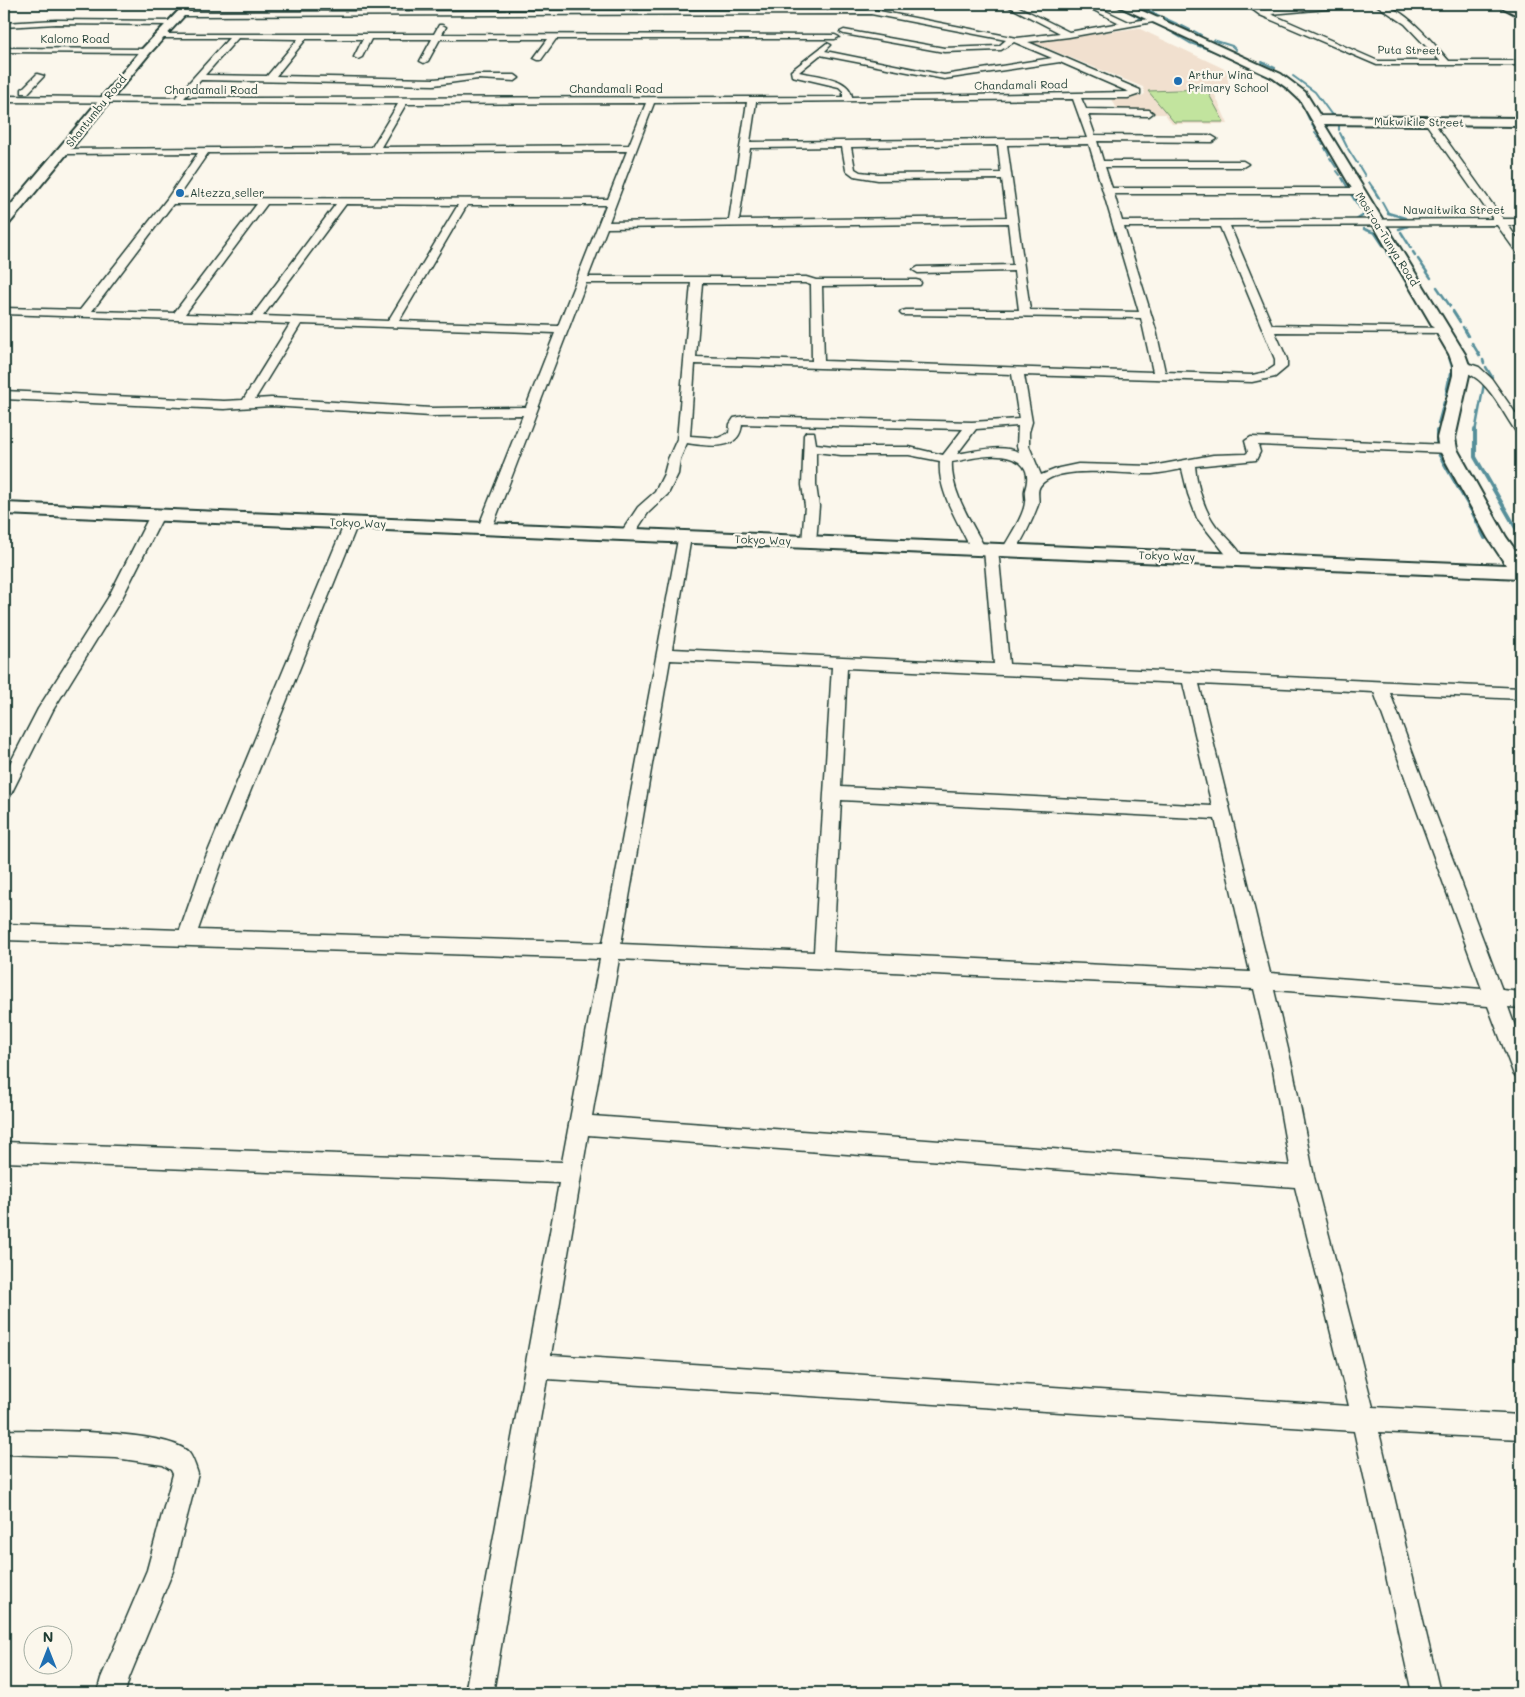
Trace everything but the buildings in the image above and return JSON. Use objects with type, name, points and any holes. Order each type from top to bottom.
[{"type":"main road","name":"Shantumbu Road","points":[[4,221],[146,51],[190,4]]},
{"type":"main road","name":"Mosi-oa-Tunya Road","points":[[1119,4],[1156,19]]},
{"type":"main road","name":"Mosi-oa-Tunya Road","points":[[1128,4],[1277,76],[1293,86],[1305,98],[1322,121],[1444,331],[1468,367]]},
{"type":"main road","name":"Mosi-oa-Tunya Road","points":[[1322,121],[1358,190],[1458,331],[1469,351],[1468,367],[1461,375],[1446,438],[1448,449]]},
{"type":"main road","name":"Mukwikile Street","points":[[1322,121],[1521,122]]},
{"type":"main road","points":[[1468,367],[1461,441],[1462,450],[1520,550]]},
{"type":"main road","points":[[1448,449],[1502,548],[1501,558],[1494,566],[1482,570]]},
{"type":"main road","name":"Tokyo Way","points":[[4,509],[1482,570],[1521,570]]},
{"type":"main road","points":[[1497,538],[1521,570]]},
{"type":"street","points":[[1008,4],[1069,35]]},
{"type":"street","points":[[1085,4],[1128,24]]},
{"type":"street","name":"Puta Street","points":[[1249,4],[1377,63],[1521,63]]},
{"type":"street","points":[[1263,12],[1360,4]]},
{"type":"street","points":[[1379,4],[1404,18],[1446,62]]},
{"type":"street","points":[[1501,4],[1521,14]]},
{"type":"street","points":[[181,14],[450,13],[659,8],[870,8],[1014,40],[1062,59]]},
{"type":"street","points":[[870,8],[795,71],[795,74],[842,86],[891,95]]},
{"type":"street","points":[[109,23],[116,13]]},
{"type":"street","points":[[424,61],[450,13]]},
{"type":"street","points":[[31,23],[47,14]]},
{"type":"street","points":[[1014,40],[1069,35],[1156,19]]},
{"type":"street","points":[[4,25],[31,23],[172,23]]},
{"type":"street","points":[[850,26],[944,50],[1011,57],[1062,59]]},
{"type":"street","points":[[159,36],[835,37]]},
{"type":"street","points":[[358,57],[368,36]]},
{"type":"street","points":[[538,58],[554,36]]},
{"type":"street","points":[[177,102],[235,37]]},
{"type":"street","points":[[270,78],[303,37]]},
{"type":"street","points":[[1011,57],[1014,40]]},
{"type":"street","name":"Kalomo Road","points":[[4,50],[146,51]]},
{"type":"street","points":[[818,52],[944,77],[1011,57]]},
{"type":"street","name":"Chandamali Road","points":[[53,99],[177,102],[752,100],[1128,95],[1137,92],[1062,59]]},
{"type":"street","points":[[4,98],[25,91],[40,76]]},
{"type":"street","points":[[200,77],[434,82],[478,78],[515,78]]},
{"type":"street","points":[[842,86],[847,90],[848,99]]},
{"type":"street","points":[[25,91],[53,99]]},
{"type":"street","points":[[1076,96],[1101,164],[1145,315],[1160,376]]},
{"type":"street","points":[[4,98],[53,99]]},
{"type":"street","points":[[485,528],[604,224],[650,100]]},
{"type":"street","points":[[734,223],[752,100]]},
{"type":"street","points":[[375,149],[403,102]]},
{"type":"street","points":[[1083,112],[1149,113]]},
{"type":"street","points":[[1429,122],[1521,251]]},
{"type":"street","points":[[746,145],[1212,139]]},
{"type":"street","points":[[1002,142],[1025,314]]},
{"type":"street","points":[[846,143],[851,170],[861,175],[878,177],[1007,176]]},
{"type":"street","points":[[64,151],[633,148]]},
{"type":"street","points":[[84,312],[170,201],[205,150]]},
{"type":"street","points":[[1101,164],[1243,164]]},
{"type":"street","points":[[1109,191],[1358,190]]},
{"type":"street","points":[[170,201],[612,202]]},
{"type":"street","points":[[178,316],[264,202]]},
{"type":"street","points":[[256,318],[343,202]]},
{"type":"street","points":[[392,323],[464,202]]},
{"type":"street","points":[[604,224],[1012,220]]},
{"type":"street","name":"Nawaitwika Street","points":[[1117,224],[1521,222]]},
{"type":"street","points":[[689,360],[1252,379],[1276,373],[1281,367],[1280,360],[1224,223]]},
{"type":"street","points":[[918,270],[1018,268]]},
{"type":"street","points":[[582,280],[806,280],[815,282],[916,283]]},
{"type":"street","points":[[627,534],[643,510],[662,494],[683,439],[697,280]]},
{"type":"street","points":[[815,282],[817,287],[818,365]]},
{"type":"street","points":[[4,311],[84,312],[561,330]]},
{"type":"street","points":[[906,312],[1145,315]]},
{"type":"street","points":[[247,403],[298,320]]},
{"type":"street","points":[[1268,328],[1444,331]]},
{"type":"street","points":[[1468,367],[1487,382],[1521,430]]},
{"type":"street","points":[[993,549],[1024,524],[1032,502],[1032,492],[1035,483],[1035,477],[1024,446],[1023,432],[1026,422],[1018,372]]},
{"type":"street","points":[[4,395],[224,405],[271,402],[431,412],[531,411]]},
{"type":"street","points":[[683,439],[709,441],[730,439],[735,434],[738,421],[972,426],[1026,422]]},
{"type":"street","points":[[809,423],[809,486],[812,506],[809,542]]},
{"type":"street","points":[[972,426],[946,459],[945,472],[953,495],[993,549],[1002,669]]},
{"type":"street","points":[[1035,483],[1046,476],[1076,467],[1152,470],[1214,459],[1241,459],[1251,457],[1254,452],[1252,440],[1448,449]]},
{"type":"street","points":[[810,447],[841,450],[909,451],[946,459],[987,453],[1010,454],[1021,458],[1031,467]]},
{"type":"street","points":[[1188,464],[1192,487],[1207,523],[1232,549],[1237,559]]},
{"type":"street","points":[[4,791],[46,709],[114,598],[157,515]]},
{"type":"street","points":[[186,938],[214,859],[351,523]]},
{"type":"street","points":[[479,1693],[684,537]]},
{"type":"street","points":[[663,654],[1521,693]]},
{"type":"street","points":[[823,960],[840,662]]},
{"type":"street","points":[[1190,678],[1283,1070],[1303,1178],[1364,1419],[1426,1693]]},
{"type":"street","points":[[1380,686],[1521,1069]]},
{"type":"street","points":[[833,793],[1222,813]]},
{"type":"street","points":[[4,932],[612,951],[823,960],[1261,981],[1521,1000]]},
{"type":"street","points":[[581,1125],[1303,1178]]},
{"type":"street","points":[[4,1152],[572,1174]]},
{"type":"street","points":[[536,1366],[1364,1419],[1521,1427]]},
{"type":"street","points":[[4,1442],[116,1446],[168,1453],[180,1461],[186,1474],[160,1571],[115,1678],[112,1693]]},
{"type":"shaded area","name":"Arthur Wina Primary School","points":[[1138,28],[1231,72],[1227,76],[1229,87],[1212,88],[1228,124],[1172,124],[1165,114],[1154,114],[1151,111],[1118,111],[1111,97],[1141,96],[1145,94],[1143,87],[1032,42]]},
{"type":"green space","points":[[1206,89],[1224,122],[1174,122],[1148,91]]},
{"type":"waterway","points":[[1113,4],[1141,18],[1138,19]]},
{"type":"waterway","points":[[1138,6],[1177,24]]},
{"type":"waterway","points":[[1146,22],[1158,24],[1190,43],[1214,51]]},
{"type":"waterway","points":[[1182,26],[1190,30]]},
{"type":"waterway","points":[[1194,31],[1201,35]]},
{"type":"waterway","points":[[1213,40],[1232,46],[1236,50]]},
{"type":"waterway","points":[[1219,53],[1248,66]]},
{"type":"waterway","points":[[1262,62],[1275,68]]},
{"type":"waterway","points":[[1261,72],[1279,81]]},
{"type":"waterway","points":[[1293,76],[1315,92],[1331,114],[1339,117]]},
{"type":"waterway","points":[[1306,112],[1310,121]]},
{"type":"waterway","points":[[1339,130],[1339,125],[1344,124]]},
{"type":"waterway","points":[[1315,132],[1319,137]]},
{"type":"waterway","points":[[1340,133],[1347,147]]},
{"type":"waterway","points":[[1320,139],[1323,144]]},
{"type":"waterway","points":[[1325,148],[1329,155]]},
{"type":"waterway","points":[[1348,149],[1357,163]]},
{"type":"waterway","points":[[1330,158],[1336,167]]},
{"type":"waterway","points":[[1359,166],[1365,176]]},
{"type":"waterway","points":[[1337,171],[1340,175]]},
{"type":"waterway","points":[[1342,178],[1348,188]]},
{"type":"waterway","points":[[1369,182],[1373,188]]},
{"type":"waterway","points":[[1372,187],[1379,198]]},
{"type":"waterway","points":[[1351,194],[1360,208]]},
{"type":"waterway","points":[[1382,202],[1388,213],[1405,218]]},
{"type":"waterway","points":[[1356,220],[1364,215],[1363,212]]},
{"type":"waterway","points":[[1399,229],[1408,226]]},
{"type":"waterway","points":[[1364,229],[1375,233],[1383,245]]},
{"type":"waterway","points":[[1401,232],[1411,248]]},
{"type":"waterway","points":[[1387,251],[1390,257]]},
{"type":"waterway","points":[[1418,259],[1431,278]]},
{"type":"waterway","points":[[1393,261],[1404,278]]},
{"type":"waterway","points":[[1437,287],[1450,306]]},
{"type":"waterway","points":[[1453,311],[1460,322]]},
{"type":"waterway","points":[[1463,327],[1468,336]]},
{"type":"waterway","points":[[1443,343],[1447,351]]},
{"type":"waterway","points":[[1472,343],[1480,356]]},
{"type":"waterway","points":[[1449,357],[1452,367]]},
{"type":"waterway","points":[[1486,367],[1492,377]]},
{"type":"waterway","points":[[1446,394],[1450,374]]},
{"type":"waterway","points":[[1475,432],[1484,384]]},
{"type":"waterway","points":[[1438,424],[1444,402]]},
{"type":"waterway","points":[[1437,431],[1437,442]]},
{"type":"waterway","points":[[1475,432],[1475,457],[1520,535]]},
{"type":"waterway","points":[[1438,452],[1472,511],[1485,538]]},
{"type":"place","name":"Arthur Wina Primary School","points":[[1178,81]]},
{"type":"place","name":"Altezza seller","points":[[180,193]]}]
